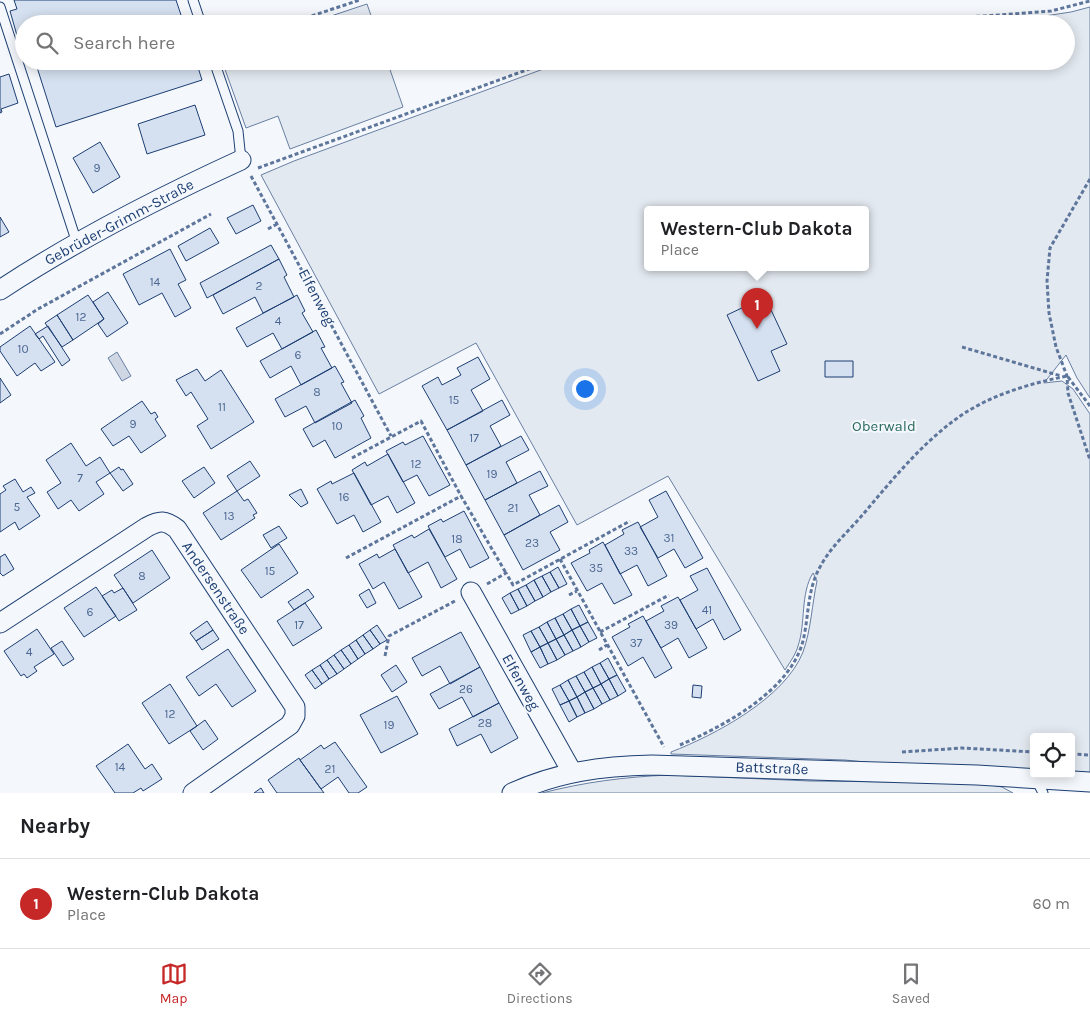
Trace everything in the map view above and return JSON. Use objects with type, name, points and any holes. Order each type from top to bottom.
[{"type":"street","name":"Gebrüder-Grimm-Straße","points":[[0,290],[57,254],[193,182],[245,166]]},
{"type":"street","name":"Andersenstraße","points":[[0,623],[147,526],[161,521],[169,523],[177,529],[295,707],[295,716],[290,725],[193,793]]},
{"type":"street","name":"Elfenweg","points":[[471,592],[572,772]]},
{"type":"street","name":"Battstraße","points":[[512,793],[572,772],[670,757],[978,775],[1040,786],[1090,782]]},
{"type":"lane","points":[[193,0],[198,15]]},
{"type":"lane","points":[[0,7],[15,53]]},
{"type":"lane","points":[[21,70],[77,243]]},
{"type":"lane","points":[[217,70],[238,131],[245,166]]},
{"type":"path","points":[[314,15],[360,0]]},
{"type":"path","points":[[998,15],[1051,11],[1090,2]]},
{"type":"path","points":[[245,166],[525,70]]},
{"type":"path","name":"Elfenweg","points":[[245,166],[391,436]]},
{"type":"path","points":[[1090,179],[1050,248],[1047,282],[1049,313],[1056,347],[1067,376],[1090,406]]},
{"type":"path","points":[[0,334],[38,309],[211,214]]},
{"type":"path","points":[[268,229],[277,224]]},
{"type":"path","points":[[962,347],[1061,377]]},
{"type":"path","points":[[560,559],[670,757],[695,738],[729,720],[759,699],[785,675],[794,664],[803,641],[812,584],[828,553],[893,479],[927,444],[952,422],[978,406],[1020,388],[1067,376]]},
{"type":"path","points":[[1067,376],[1068,393],[1090,460]]},
{"type":"path","points":[[352,458],[421,421],[461,496],[513,585],[630,521]]},
{"type":"path","points":[[346,558],[461,496]]},
{"type":"path","points":[[385,656],[389,636],[506,573]]},
{"type":"path","points":[[569,595],[578,591]]},
{"type":"path","points":[[600,632],[669,595]]},
{"type":"path","points":[[599,650],[607,645]]},
{"type":"path","points":[[1075,754],[1090,755]]},
{"type":"green space","points":[[367,4],[371,15],[334,15]]},
{"type":"green space","name":"Oberwald","points":[[1090,7],[1090,398],[1077,378],[1066,355],[1044,383],[1062,381],[1073,389],[1090,414],[1090,773],[1075,771],[1075,733],[1030,733],[1030,769],[876,765],[845,760],[671,754],[671,752],[708,736],[747,713],[781,685],[794,669],[803,652],[808,635],[817,581],[813,573],[806,590],[798,646],[785,670],[668,476],[577,525],[476,343],[379,394],[261,175],[294,161],[541,70],[1075,70],[1075,15],[1051,15]]},
{"type":"green space","points":[[225,70],[390,70],[403,107],[290,149],[278,116],[246,128]]},
{"type":"green space","points":[[669,775],[810,781],[980,783],[1002,787],[1013,793],[542,793],[605,781]]},
{"type":"shaded area","points":[[117,352],[131,376],[122,381],[108,358]]},
{"type":"building","points":[[14,0],[176,0],[181,15],[15,15],[15,28],[10,11],[17,9]]},
{"type":"building","points":[[38,70],[199,70],[202,80],[56,127]]},
{"type":"building","points":[[9,74],[18,103],[1,109],[2,112],[0,113],[0,77]]},
{"type":"building","points":[[195,105],[205,135],[147,154],[138,124]]},
{"type":"building","points":[[100,142],[120,177],[93,193],[73,158]]},
{"type":"building","points":[[253,205],[261,221],[236,234],[227,218]]},
{"type":"building","points":[[0,217],[9,232],[0,237]]},
{"type":"building","points":[[210,228],[219,243],[186,261],[178,246]]},
{"type":"building","points":[[271,245],[279,259],[207,298],[200,283]]},
{"type":"building","points":[[170,249],[186,280],[178,284],[191,308],[175,317],[162,293],[139,305],[123,274]]},
{"type":"building","points":[[279,259],[287,275],[284,277],[294,297],[263,313],[255,297],[223,314],[213,295]]},
{"type":"building","points":[[108,292],[128,323],[107,337],[98,324],[104,319],[93,302]]},
{"type":"building","points":[[88,295],[104,319],[73,340],[57,315]]},
{"type":"building","points":[[297,295],[305,311],[302,313],[313,332],[282,349],[273,333],[247,347],[236,328]]},
{"type":"building","points":[[765,297],[787,344],[771,351],[780,371],[758,381],[727,315]]},
{"type":"building","points":[[57,315],[73,340],[62,347],[45,323]]},
{"type":"building","points":[[30,326],[55,362],[41,371],[35,363],[17,376],[0,351],[0,347]]},
{"type":"building","points":[[48,326],[70,360],[62,366],[43,336],[39,339],[35,334]]},
{"type":"building","points":[[316,330],[325,347],[321,348],[332,368],[301,385],[291,366],[270,378],[260,361]]},
{"type":"building","points":[[478,357],[490,379],[471,390],[483,411],[447,430],[422,386],[438,377],[442,385],[461,375],[457,368]]},
{"type":"building","points":[[825,361],[853,361],[853,377],[825,377]]},
{"type":"building","points":[[335,366],[344,382],[341,383],[352,403],[315,423],[306,406],[285,417],[275,399]]},
{"type":"building","points":[[197,369],[205,381],[221,370],[254,422],[211,449],[197,426],[208,419],[191,392],[186,396],[176,380]]},
{"type":"building","points":[[0,378],[11,395],[0,403]]},
{"type":"building","points":[[355,400],[364,416],[361,418],[371,438],[335,458],[325,440],[313,447],[303,429]]},
{"type":"building","points":[[502,400],[510,415],[490,426],[501,446],[466,465],[447,430]]},
{"type":"building","points":[[142,401],[151,414],[155,412],[158,417],[155,419],[166,436],[141,453],[129,436],[113,446],[101,429]]},
{"type":"building","points":[[423,436],[450,485],[429,496],[417,475],[403,482],[386,451],[403,442],[405,445]]},
{"type":"building","points":[[521,436],[529,450],[506,462],[517,483],[485,500],[466,465]]},
{"type":"building","points":[[71,443],[86,466],[100,457],[110,473],[96,482],[104,494],[79,511],[71,500],[58,509],[47,492],[61,483],[46,460]]},
{"type":"building","points":[[388,454],[415,503],[397,513],[388,496],[371,505],[352,470],[365,462],[367,466]]},
{"type":"building","points":[[250,461],[260,476],[237,491],[227,476]]},
{"type":"building","points":[[119,467],[121,470],[123,469],[133,484],[123,491],[110,473]]},
{"type":"building","points":[[204,467],[215,483],[194,498],[182,481]]},
{"type":"building","points":[[540,471],[548,486],[529,495],[540,515],[504,535],[485,500]]},
{"type":"building","points":[[354,473],[381,522],[363,532],[354,515],[337,524],[317,489],[331,481],[332,484]]},
{"type":"building","points":[[15,479],[23,492],[31,487],[35,493],[27,497],[40,516],[19,530],[15,522],[0,532],[0,494],[6,490],[3,486]]},
{"type":"building","points":[[301,489],[308,503],[301,507],[289,495]]},
{"type":"building","points":[[237,491],[244,501],[248,499],[257,513],[253,515],[255,518],[221,540],[203,513]]},
{"type":"building","points":[[666,491],[703,558],[685,568],[674,549],[658,558],[640,527],[658,517],[649,500]]},
{"type":"building","points":[[559,505],[568,522],[550,532],[560,550],[523,570],[504,535]]},
{"type":"building","points":[[464,511],[489,558],[470,568],[460,549],[445,557],[428,526],[441,519],[443,522]]},
{"type":"building","points":[[638,522],[667,576],[648,586],[637,565],[620,574],[605,545],[624,534],[622,530]]},
{"type":"building","points":[[279,526],[287,538],[271,548],[263,535]]},
{"type":"building","points":[[429,529],[457,579],[441,588],[428,562],[408,573],[393,545],[412,535],[414,538]]},
{"type":"building","points":[[603,542],[632,595],[614,604],[602,583],[587,591],[571,563],[590,553],[589,550]]},
{"type":"building","points":[[279,544],[298,573],[261,598],[241,570]]},
{"type":"building","points":[[395,549],[422,597],[399,609],[384,582],[373,589],[359,564],[377,554],[379,558]]},
{"type":"building","points":[[152,550],[170,578],[133,603],[114,575]]},
{"type":"building","points":[[5,554],[14,569],[3,576],[0,573],[0,557]]},
{"type":"building","points":[[558,567],[567,584],[559,588],[550,572]]},
{"type":"building","points":[[707,568],[741,630],[724,640],[713,619],[696,629],[680,600],[698,590],[690,576]]},
{"type":"building","points":[[550,572],[559,588],[551,592],[542,576]]},
{"type":"building","points":[[542,576],[551,592],[543,597],[534,580]]},
{"type":"building","points":[[534,580],[543,597],[535,601],[526,585]]},
{"type":"building","points":[[526,585],[535,601],[527,606],[518,589]]},
{"type":"building","points":[[96,587],[116,616],[84,637],[64,608]]},
{"type":"building","points":[[123,588],[137,610],[119,621],[102,596],[112,590],[114,593]]},
{"type":"building","points":[[308,589],[314,597],[294,610],[288,602]]},
{"type":"building","points":[[369,589],[376,603],[367,608],[359,595]]},
{"type":"building","points":[[518,589],[527,606],[519,610],[510,593]]},
{"type":"building","points":[[510,593],[519,610],[511,614],[502,598]]},
{"type":"building","points":[[678,597],[707,648],[689,658],[678,638],[661,648],[646,621],[664,611],[661,606]]},
{"type":"building","points":[[305,603],[322,628],[293,646],[277,621]]},
{"type":"building","points":[[579,605],[588,622],[580,626],[571,609]]},
{"type":"building","points":[[571,609],[580,626],[572,630],[563,614]]},
{"type":"building","points":[[563,614],[572,630],[564,635],[555,618]]},
{"type":"building","points":[[643,616],[672,668],[655,678],[643,657],[628,666],[612,637],[630,627],[628,624]]},
{"type":"building","points":[[555,618],[564,635],[556,639],[547,622]]},
{"type":"building","points":[[207,621],[213,630],[196,641],[190,633]]},
{"type":"building","points":[[547,622],[556,639],[548,643],[539,627]]},
{"type":"building","points":[[588,622],[597,638],[589,642],[580,626]]},
{"type":"building","points":[[377,625],[387,640],[380,644],[370,630]]},
{"type":"building","points":[[580,626],[589,642],[581,647],[572,630]]},
{"type":"building","points":[[539,627],[548,643],[540,647],[531,631]]},
{"type":"building","points":[[37,629],[54,654],[34,667],[37,671],[27,678],[24,674],[21,676],[4,651]]},
{"type":"building","points":[[213,630],[219,639],[202,650],[196,641]]},
{"type":"building","points":[[370,630],[380,644],[373,649],[363,635]]},
{"type":"building","points":[[572,630],[581,647],[573,651],[564,635]]},
{"type":"building","points":[[531,631],[540,647],[531,652],[523,635]]},
{"type":"building","points":[[461,632],[480,667],[450,684],[440,666],[422,676],[412,658]]},
{"type":"building","points":[[363,635],[373,649],[365,654],[356,640]]},
{"type":"building","points":[[564,635],[573,651],[565,655],[556,639]]},
{"type":"building","points":[[556,639],[565,655],[557,660],[548,643]]},
{"type":"building","points":[[356,640],[365,654],[358,659],[349,645]]},
{"type":"building","points":[[62,641],[74,659],[63,666],[51,648]]},
{"type":"building","points":[[548,643],[557,660],[548,664],[540,647]]},
{"type":"building","points":[[349,645],[358,659],[351,664],[341,650]]},
{"type":"building","points":[[540,647],[548,664],[540,668],[531,652]]},
{"type":"building","points":[[228,649],[256,691],[232,707],[216,684],[199,696],[186,677]]},
{"type":"building","points":[[341,650],[351,664],[344,669],[334,655]]},
{"type":"building","points":[[334,655],[344,669],[337,674],[327,660]]},
{"type":"building","points":[[608,658],[617,675],[609,679],[600,663]]},
{"type":"building","points":[[327,660],[337,674],[329,679],[320,665]]},
{"type":"building","points":[[600,663],[609,679],[601,684],[592,667]]},
{"type":"building","points":[[320,665],[329,679],[322,684],[312,670]]},
{"type":"building","points":[[396,665],[407,682],[392,692],[381,675]]},
{"type":"building","points":[[480,667],[499,703],[473,717],[462,697],[439,709],[430,694]]},
{"type":"building","points":[[592,667],[601,684],[593,688],[584,672]]},
{"type":"building","points":[[312,670],[322,684],[315,689],[305,675]]},
{"type":"building","points":[[584,672],[593,688],[585,692],[576,676]]},
{"type":"building","points":[[617,675],[626,691],[618,696],[609,679]]},
{"type":"building","points":[[576,676],[585,692],[577,697],[568,680]]},
{"type":"building","points":[[609,679],[618,696],[610,700],[601,684]]},
{"type":"building","points":[[568,680],[577,697],[569,701],[560,685]]},
{"type":"building","points":[[170,684],[197,726],[169,744],[142,703]]},
{"type":"building","points":[[601,684],[610,700],[602,704],[593,688]]},
{"type":"building","points":[[560,685],[569,701],[560,705],[552,689]]},
{"type":"building","points":[[693,685],[702,686],[701,698],[692,697]]},
{"type":"building","points":[[593,688],[602,704],[594,709],[585,692]]},
{"type":"building","points":[[585,692],[594,709],[585,713],[577,697]]},
{"type":"building","points":[[397,696],[418,734],[381,753],[360,715]]},
{"type":"building","points":[[577,697],[585,713],[577,717],[569,701]]},
{"type":"building","points":[[569,701],[577,717],[569,722],[560,705]]},
{"type":"building","points":[[499,703],[518,738],[491,753],[481,734],[457,746],[449,729]]},
{"type":"building","points":[[205,720],[218,739],[203,750],[190,731]]},
{"type":"building","points":[[335,742],[367,787],[358,793],[349,793],[338,777],[321,789],[300,760],[321,745],[324,749]]},
{"type":"building","points":[[128,744],[145,769],[152,764],[162,779],[143,791],[141,788],[133,793],[115,793],[96,766]]},
{"type":"building","points":[[299,758],[324,793],[277,793],[268,780]]},
{"type":"building","points":[[261,788],[264,793],[254,793]]},
{"type":"place","name":"Western-Club Dakota","points":[[757,329]]}]
